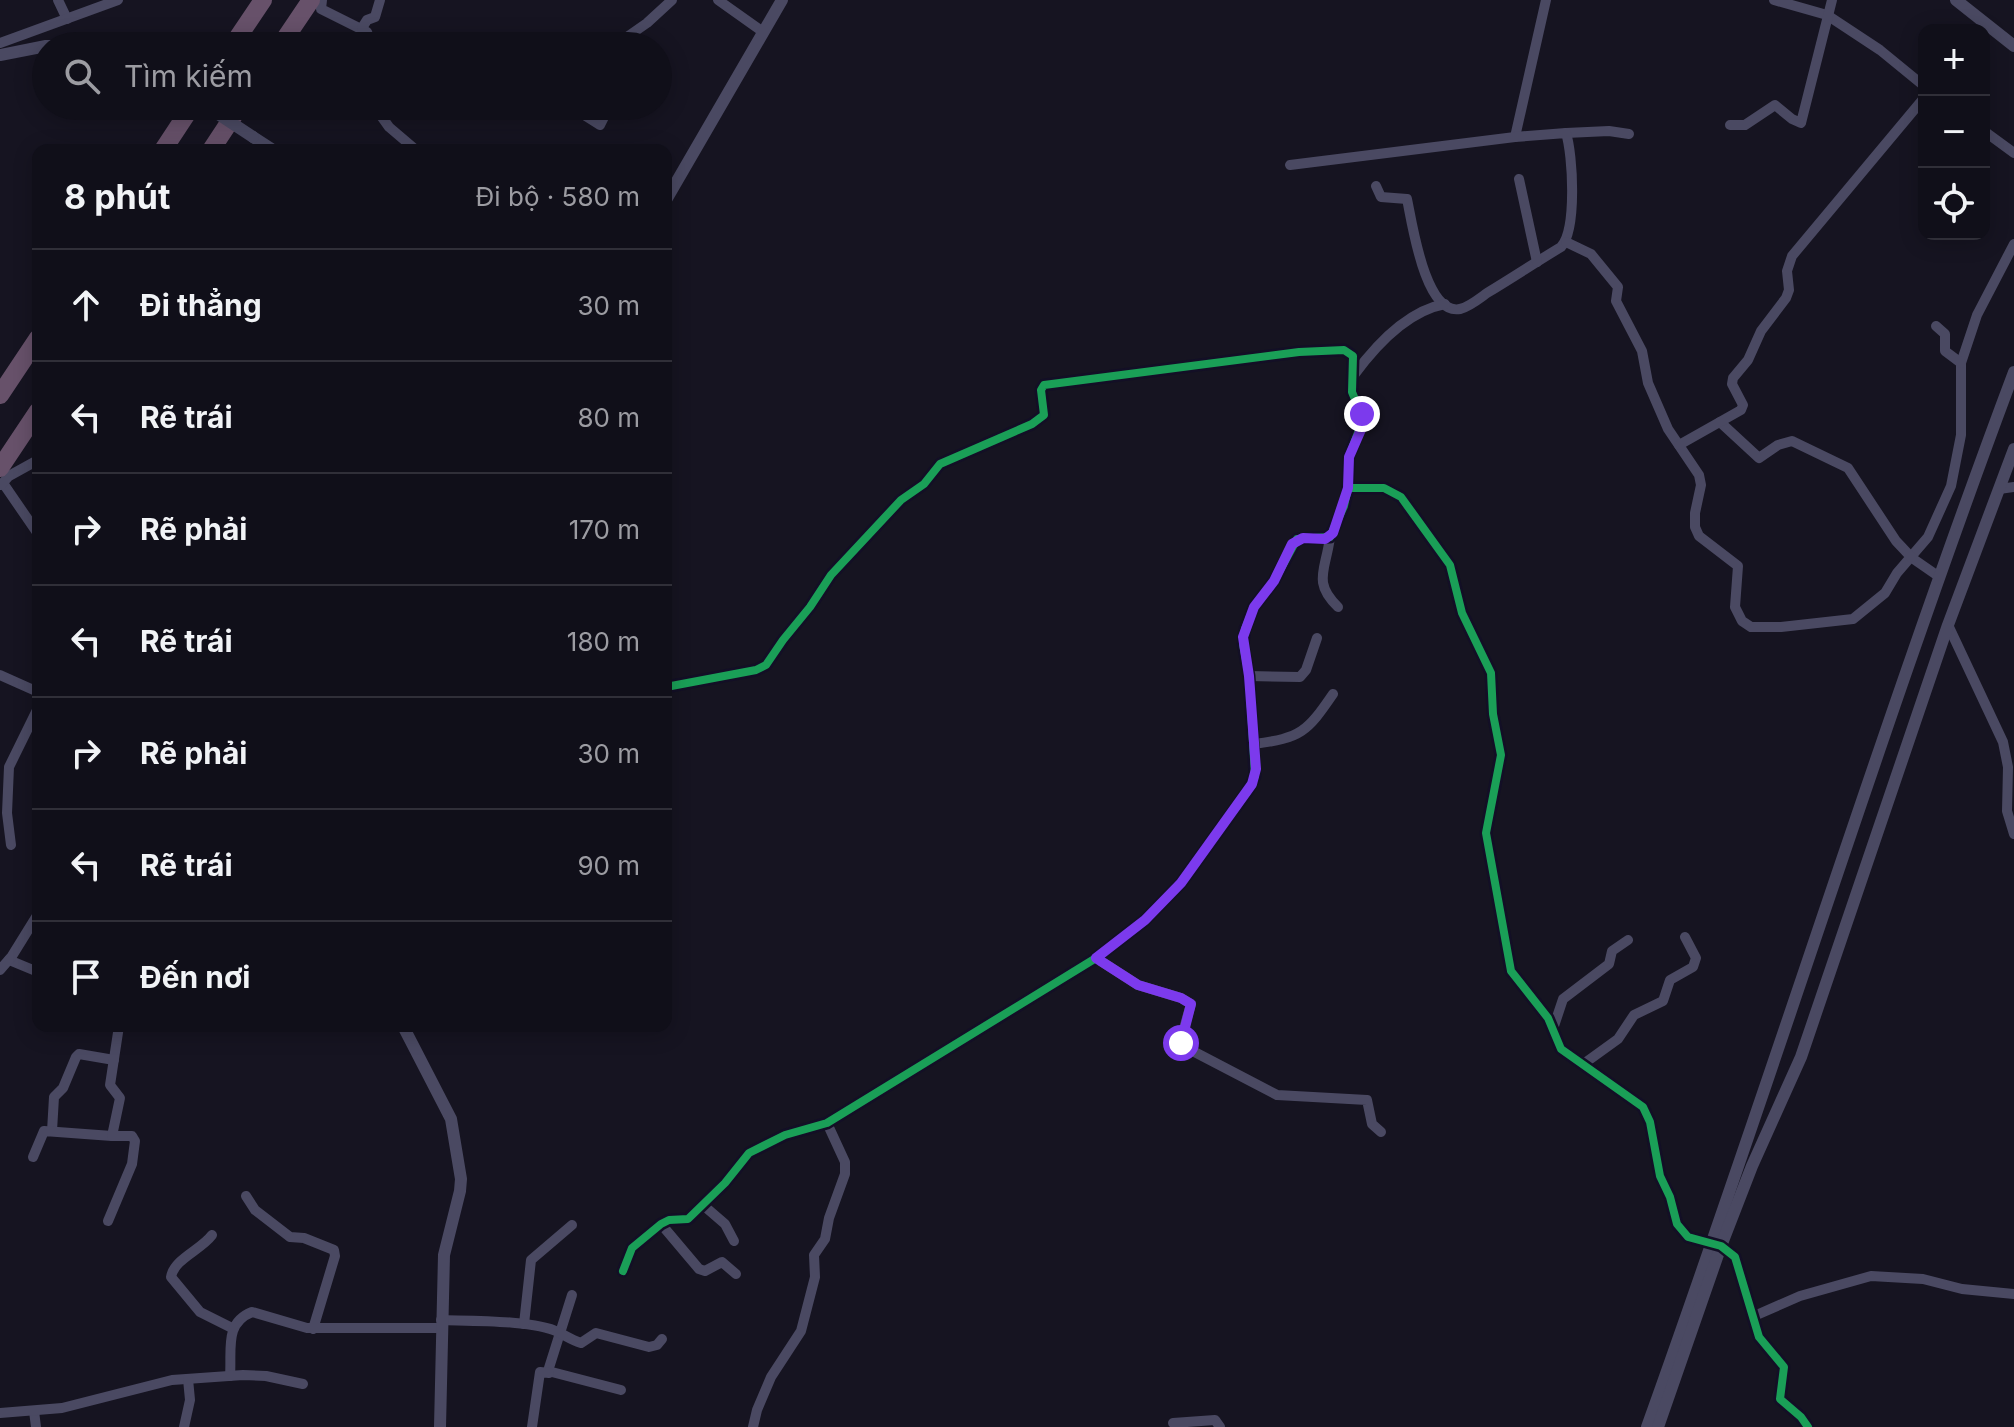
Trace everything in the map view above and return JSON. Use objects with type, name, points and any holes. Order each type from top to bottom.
[{"type":"highway","points":[[241,32],[263,0]]},
{"type":"highway","points":[[289,32],[311,0]]},
{"type":"highway","points":[[167,144],[183,120]]},
{"type":"highway","points":[[215,144],[231,120]]},
{"type":"highway","points":[[0,395],[32,347]]},
{"type":"highway","points":[[1,479],[32,422]]},
{"type":"street","points":[[58,0],[67,19]]},
{"type":"street","points":[[0,43],[118,0]]},
{"type":"street","points":[[322,0],[321,9],[367,32]]},
{"type":"street","points":[[362,28],[367,20],[375,17],[380,0]]},
{"type":"street","points":[[634,32],[672,0]]},
{"type":"street","points":[[718,0],[763,32]]},
{"type":"street","points":[[672,190],[782,0]]},
{"type":"street","points":[[1515,137],[1546,0]]},
{"type":"street","points":[[1774,0],[1827,15],[1880,50],[1918,81]]},
{"type":"street","points":[[1730,125],[1745,125],[1775,105],[1801,123],[1832,0]]},
{"type":"street","points":[[1956,0],[1979,24]]},
{"type":"street","points":[[1990,32],[2014,46]]},
{"type":"street","points":[[0,55],[32,49]]},
{"type":"street","points":[[1679,445],[1742,408],[1732,384],[1733,378],[1748,360],[1761,331],[1786,298],[1789,290],[1787,271],[1792,256],[1918,105]]},
{"type":"street","points":[[227,120],[264,144]]},
{"type":"street","points":[[384,120],[409,144]]},
{"type":"street","points":[[1290,165],[1515,137],[1609,131],[1629,134]]},
{"type":"street","points":[[1376,186],[1381,197],[1407,199],[1424,271],[1432,290],[1445,304],[1462,308],[1566,242],[1573,170],[1566,133]]},
{"type":"street","points":[[1990,135],[2014,153]]},
{"type":"street","points":[[1519,179],[1537,262]]},
{"type":"street","points":[[1566,242],[1591,254],[1616,283],[1617,304],[1642,351],[1648,383],[1668,429],[1700,480],[1695,527],[1699,536],[1738,566],[1735,607],[1746,625],[1781,627],[1853,619],[1885,593],[1897,573],[1928,537],[1951,486],[1961,435],[1961,363],[1977,315],[2014,244]]},
{"type":"street","points":[[1354,376],[1379,343],[1418,314],[1445,304]]},
{"type":"street","points":[[1936,326],[1945,334],[1945,351],[1961,363]]},
{"type":"street","points":[[672,686],[756,670],[766,665],[831,575],[901,500],[924,484],[940,464],[1018,431],[1044,415],[1041,390],[1044,385],[1299,352],[1344,350],[1353,356],[1353,397],[1363,419],[1349,457],[1348,488],[1330,537],[1322,584],[1326,595],[1338,607]]},
{"type":"street","points":[[1658,1427],[1771,1064],[1938,576],[2014,372]]},
{"type":"street","points":[[1720,422],[1759,458],[1778,445],[1792,441],[1848,468],[1885,526],[1912,558],[1938,576]]},
{"type":"street","points":[[1647,1427],[1717,1245],[1801,1057],[1948,625],[2014,449]]},
{"type":"street","points":[[32,463],[1,479],[32,525]]},
{"type":"street","points":[[1999,489],[2014,487]]},
{"type":"street","points":[[1348,488],[1384,488],[1401,497],[1450,565],[1462,613],[1491,673],[1493,714],[1501,755],[1487,825],[1487,842],[1511,971],[1548,1018],[1561,1049],[1643,1107],[1650,1122],[1660,1176],[1670,1197],[1677,1224],[1688,1237],[1717,1245],[1735,1257],[1762,1342],[1784,1367],[1780,1399],[1808,1427]]},
{"type":"street","points":[[623,1271],[632,1248],[661,1224],[669,1220],[688,1219],[755,1149],[785,1135],[827,1123],[1096,958],[1152,913],[1187,875],[1252,784],[1256,769],[1243,637],[1254,607],[1274,581],[1297,539],[1330,537]]},
{"type":"street","points":[[1948,625],[2003,742],[2008,767],[2007,811],[2014,834]]},
{"type":"street","points":[[1249,676],[1300,677],[1306,670],[1317,638]]},
{"type":"street","points":[[0,675],[32,689]]},
{"type":"street","points":[[1254,744],[1298,735],[1317,717],[1333,694]]},
{"type":"street","points":[[11,845],[7,813],[9,767],[32,720]]},
{"type":"street","points":[[0,970],[32,924]]},
{"type":"street","points":[[1582,1065],[1618,1039],[1631,1018],[1660,1004],[1667,995],[1670,980],[1693,967],[1696,958],[1685,937]]},
{"type":"street","points":[[1553,1029],[1565,997],[1609,964],[1612,951],[1628,940]]},
{"type":"street","points":[[1096,958],[1138,985],[1191,1004],[1181,1039],[1185,1047],[1277,1095],[1367,1100],[1372,1124],[1381,1132]]},
{"type":"street","points":[[9,960],[32,970]]},
{"type":"street","points":[[112,1136],[120,1098],[110,1085],[118,1032]]},
{"type":"street","points":[[406,1032],[451,1119],[461,1179],[444,1255],[440,1427]]},
{"type":"street","points":[[52,1131],[54,1097],[63,1088],[76,1057],[79,1054],[114,1060]]},
{"type":"street","points":[[753,1427],[771,1377],[801,1331],[815,1277],[814,1255],[825,1239],[845,1174],[845,1162],[827,1123]]},
{"type":"street","points":[[33,1157],[41,1133],[132,1136],[135,1141],[132,1164],[108,1221]]},
{"type":"street","points":[[246,1196],[255,1210],[290,1237],[296,1240],[304,1238],[334,1250],[335,1256],[313,1329]]},
{"type":"street","points":[[703,1205],[725,1224],[734,1241]]},
{"type":"street","points":[[661,1224],[699,1269],[705,1271],[722,1262],[736,1274]]},
{"type":"street","points":[[524,1324],[531,1260],[572,1225]]},
{"type":"street","points":[[212,1235],[199,1250],[172,1270],[171,1277],[200,1312],[232,1328]]},
{"type":"street","points":[[1752,1317],[1800,1296],[1871,1276],[1923,1279],[1962,1289],[2014,1294]]},
{"type":"street","points":[[549,1373],[572,1295]]},
{"type":"street","points":[[230,1376],[232,1328],[239,1319],[252,1312],[313,1329],[524,1324],[559,1332],[581,1343],[596,1333],[649,1347],[657,1345],[662,1339]]},
{"type":"street","points":[[532,1427],[540,1372],[575,1377],[621,1390]]},
{"type":"street","points":[[0,1413],[62,1408],[158,1383],[188,1379],[266,1376],[303,1384]]},
{"type":"street","points":[[184,1427],[190,1400],[188,1379]]},
{"type":"street","points":[[34,1411],[36,1427]]},
{"type":"street","points":[[1173,1423],[1215,1420],[1220,1427]]},
{"type":"cycle path","points":[[623,1271],[632,1248],[661,1224],[669,1220],[688,1219],[725,1183],[749,1153],[785,1135],[827,1123],[1096,958],[1145,920],[1181,883],[1247,792],[1255,776],[1249,676],[1243,644],[1254,607],[1274,581],[1297,539],[1330,537],[1344,506],[1349,457],[1363,419],[1352,392],[1353,356],[1344,350],[1299,352],[1044,385],[1041,390],[1044,415],[1032,424],[940,464],[924,484],[901,500],[831,575],[766,665],[756,670],[672,686]]},
{"type":"cycle path","points":[[1348,488],[1384,488],[1401,497],[1450,565],[1462,613],[1491,673],[1493,714],[1501,755],[1486,833],[1511,971],[1548,1018],[1561,1049],[1643,1107],[1650,1122],[1660,1176],[1670,1197],[1677,1224],[1688,1237],[1721,1246],[1735,1257],[1759,1337],[1784,1367],[1780,1399],[1808,1427]]},
{"type":"route","points":[[1181,1043],[1191,1004],[1187,1000],[1138,985],[1096,958],[1145,920],[1181,883],[1252,784],[1256,769],[1249,676],[1243,644],[1245,629],[1254,607],[1270,588],[1292,544],[1303,538],[1325,539],[1333,533],[1344,506],[1349,457],[1363,425],[1362,414]]}]
